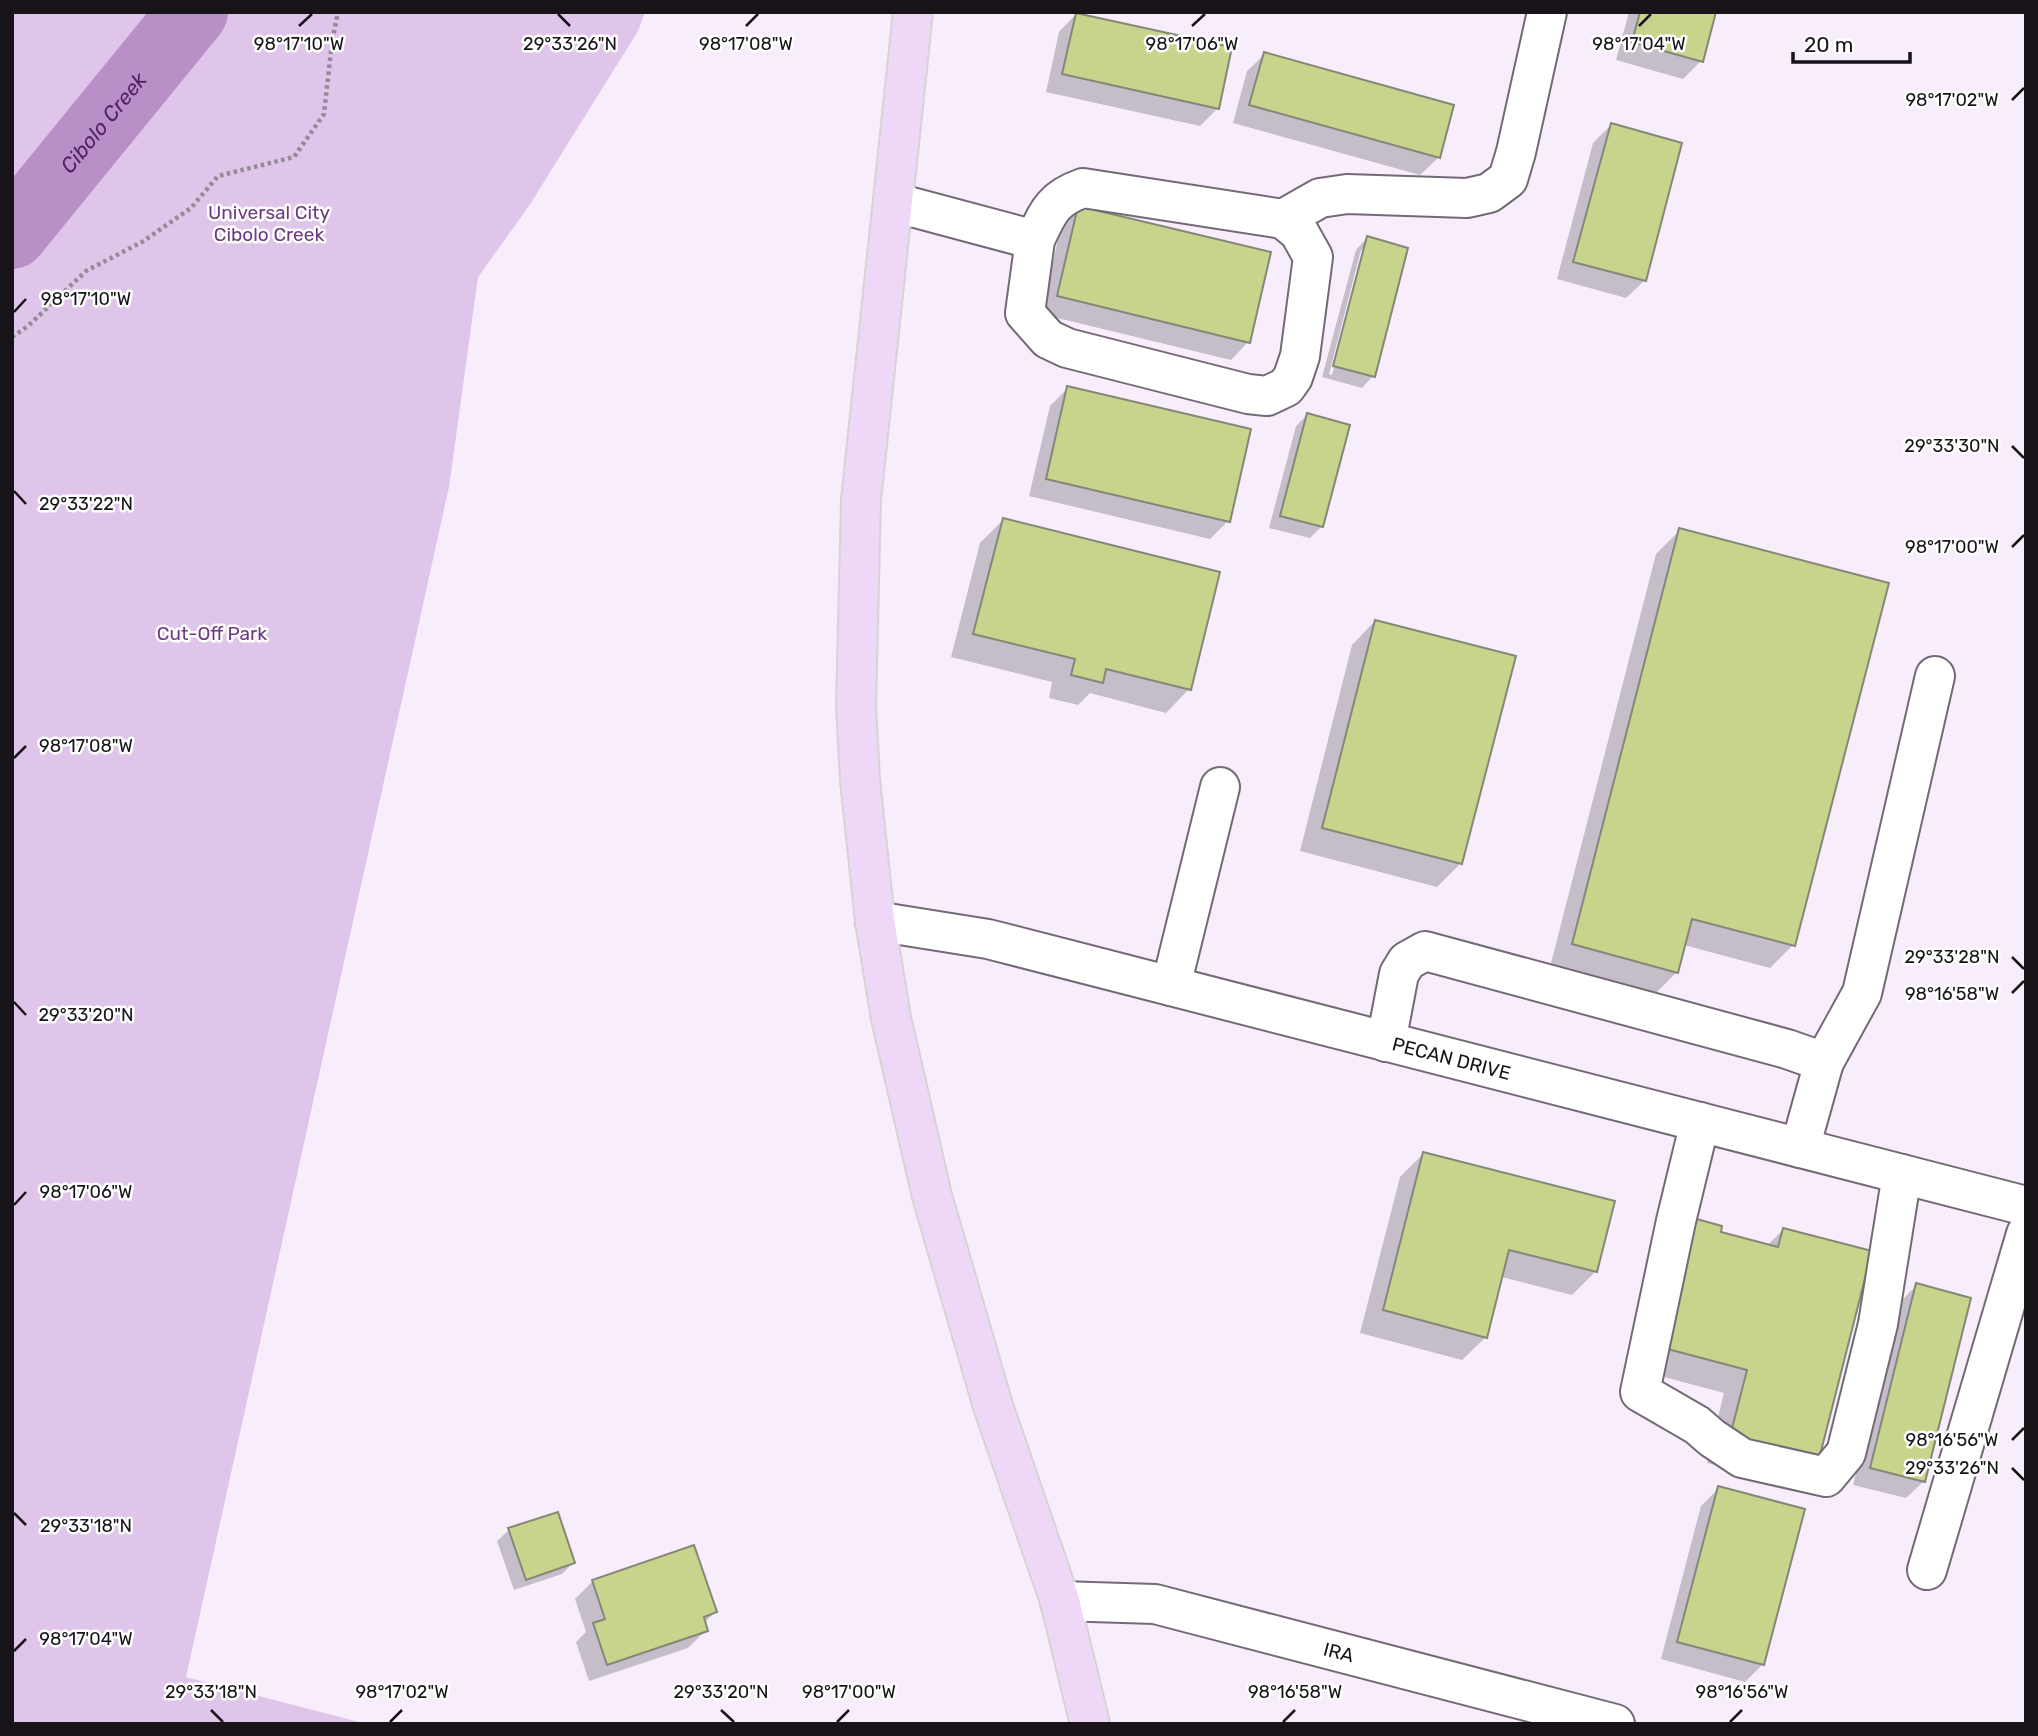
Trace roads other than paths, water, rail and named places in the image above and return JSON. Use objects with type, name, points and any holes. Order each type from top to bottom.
[{"type":"main road","points":[[913,12],[861,500],[856,706],[860,780],[875,921],[891,1018],[932,1196],[993,1406],[1060,1601],[1090,1724]]},
{"type":"street","points":[[1283,219],[1320,198],[1385,193],[1467,198],[1489,193],[1508,179],[1547,12]]},
{"type":"street","points":[[1083,188],[1283,219],[1299,232],[1314,257],[1300,356],[1293,377],[1286,387],[1267,396],[1248,394],[1125,364],[1067,348],[1048,339],[1025,313],[1035,240],[1049,209],[1064,194],[1083,188]]},
{"type":"street","points":[[892,202],[1035,240]]},
{"type":"street","points":[[1800,1148],[1824,1062],[1861,993],[1935,676]]},
{"type":"street","points":[[1171,986],[1220,787]]},
{"type":"street","name":"PECAN DRIVE","points":[[875,921],[989,939],[2026,1206]]},
{"type":"street","points":[[1386,1042],[1399,974],[1407,961],[1425,951],[1787,1049],[1824,1062]]},
{"type":"street","points":[[1700,1122],[1640,1392],[1698,1425],[1742,1458],[1826,1477],[1846,1453],[1878,1324],[1902,1174]]},
{"type":"street","points":[[1927,1570],[2026,1234]]},
{"type":"street","name":"IRA","points":[[1060,1601],[1154,1604],[1615,1724]]},
{"type":"waterway","name":"Cibolo Creek","points":[[12,234],[193,12]]},
{"type":"park label","name":"Universal City Cibolo Creek","points":[[269,223]]},
{"type":"park label","name":"Cut-Off Park","points":[[212,633]]}]
